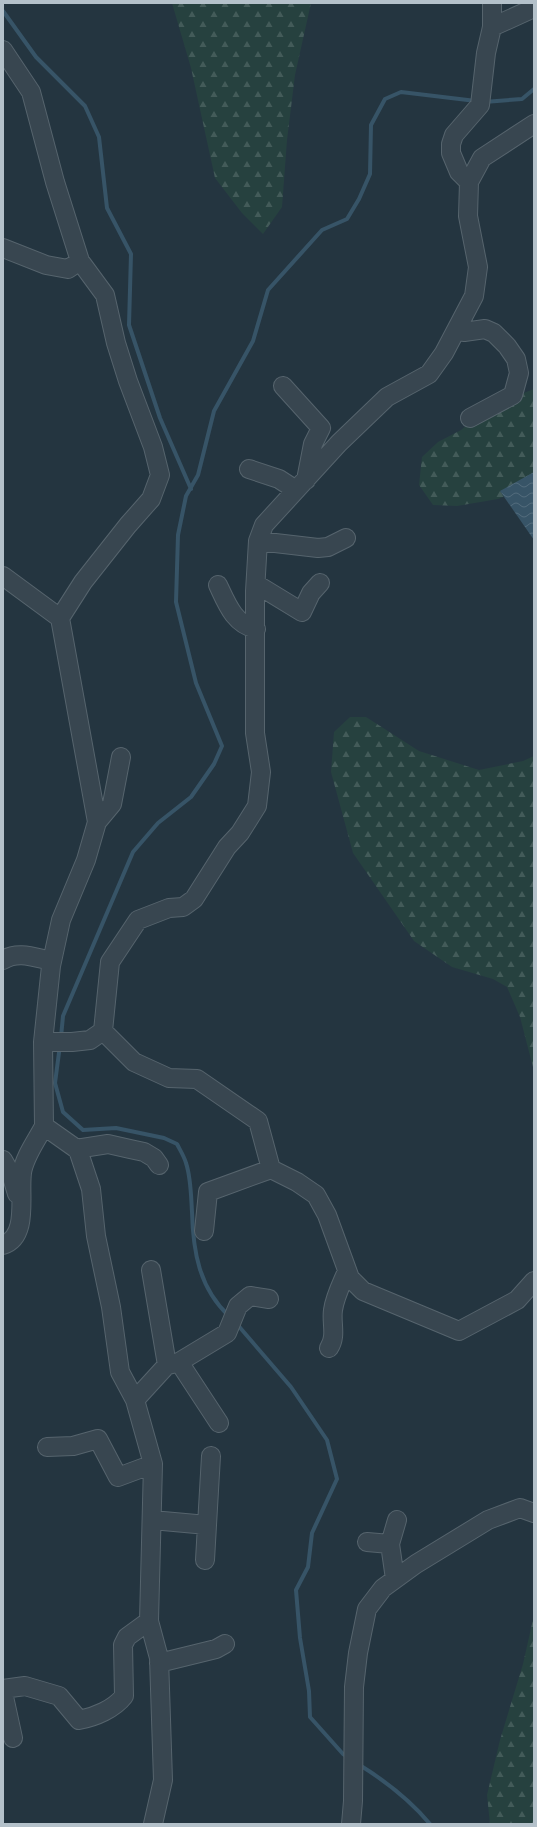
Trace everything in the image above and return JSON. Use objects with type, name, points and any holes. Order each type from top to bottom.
[{"type":"street","points":[[469,182],[459,172],[451,153],[451,144],[454,135],[481,100],[486,53],[492,27],[492,3]]},
{"type":"street","points":[[492,27],[534,8]]},
{"type":"street","points":[[3,50],[32,92],[55,182],[80,261],[106,295],[116,343],[128,381],[153,447],[160,475],[151,499],[128,525],[88,576],[60,618]]},
{"type":"street","points":[[47,1042],[90,1040],[103,1031],[110,962],[138,920],[169,908],[183,907],[194,899],[227,847],[240,833],[257,806],[261,772],[255,733],[254,696],[256,584],[258,541],[264,525],[339,443],[387,397],[428,374],[444,353],[474,296],[478,267],[468,216],[469,182],[482,158],[534,124]]},
{"type":"street","points":[[3,248],[46,265],[68,269],[80,261]]},
{"type":"street","points":[[459,325],[464,332],[485,329],[494,333],[516,359],[519,373],[513,395],[470,418]]},
{"type":"street","points":[[283,386],[321,428],[313,444],[301,485]]},
{"type":"street","points":[[250,469],[301,485]]},
{"type":"street","points":[[258,541],[318,548],[328,547],[346,538]]},
{"type":"street","points":[[3,576],[60,618],[97,822]]},
{"type":"street","points":[[256,584],[302,612],[311,593],[320,584]]},
{"type":"street","points":[[218,585],[231,611],[245,626],[256,629]]},
{"type":"street","points":[[3,1245],[10,1243],[18,1233],[22,1172],[44,1126],[52,961],[61,920],[86,860],[97,822],[112,804],[120,757]]},
{"type":"street","points":[[3,960],[8,956],[20,954],[52,961]]},
{"type":"street","points":[[103,1031],[134,1062],[169,1078],[197,1079],[258,1121],[271,1169]]},
{"type":"street","points":[[44,1126],[78,1150],[90,1189],[96,1236],[111,1307],[120,1372],[135,1400],[153,1464],[149,1621],[159,1663],[164,1780],[153,1824]]},
{"type":"street","points":[[76,1148],[108,1144],[144,1152],[154,1158],[159,1165]]},
{"type":"street","points":[[3,1160],[11,1174],[16,1193],[21,1199]]},
{"type":"street","points":[[204,1231],[208,1192],[271,1169],[297,1182],[316,1195],[327,1215],[350,1278],[363,1291],[459,1330],[517,1300],[534,1280]]},
{"type":"street","points":[[151,1270],[173,1363],[219,1423]]},
{"type":"street","points":[[329,1348],[332,1343],[333,1335],[333,1310],[347,1271]]},
{"type":"street","points":[[135,1400],[173,1363],[227,1332],[238,1306],[250,1296],[269,1299]]},
{"type":"street","points":[[47,1447],[73,1446],[98,1439],[118,1478],[153,1464]]},
{"type":"street","points":[[205,1560],[211,1456]]},
{"type":"street","points":[[351,1824],[353,1801],[352,1750],[354,1687],[358,1654],[367,1609],[383,1588],[395,1579],[416,1564],[488,1520],[520,1508],[534,1513]]},
{"type":"street","points":[[152,1520],[207,1525]]},
{"type":"street","points":[[395,1579],[390,1544],[397,1520]]},
{"type":"street","points":[[367,1542],[390,1544]]},
{"type":"street","points":[[3,1689],[25,1686],[60,1696],[79,1720],[92,1718],[119,1702],[124,1696],[123,1645],[127,1637],[149,1621]]},
{"type":"street","points":[[159,1663],[216,1649],[224,1644]]},
{"type":"street","points":[[3,1692],[13,1738]]},
{"type":"green space","points":[[172,3],[311,3],[295,75],[287,140],[282,207],[263,234],[242,213],[215,178],[191,68]]},
{"type":"green space","points":[[534,389],[534,484],[498,499],[457,506],[433,505],[419,485],[422,457],[438,442],[461,430],[492,405]]},
{"type":"green space","points":[[350,717],[366,717],[419,751],[479,770],[523,761],[534,756],[534,1071],[520,1017],[507,987],[493,979],[452,967],[414,941],[353,853],[331,772],[334,732]]},
{"type":"green space","points":[[534,1615],[534,1824],[490,1824],[487,1795],[500,1740],[523,1664]]},
{"type":"water","points":[[534,472],[534,540],[500,491]]},
{"type":"waterway","points":[[3,11],[36,57],[85,106],[99,137],[107,208],[131,254],[129,325],[160,418],[191,489]]},
{"type":"waterway","points":[[484,102],[522,99],[534,89]]},
{"type":"waterway","points":[[61,1037],[63,1016],[133,852],[158,823],[191,797],[214,764],[222,746],[196,683],[176,602],[178,535],[186,496],[198,475],[214,411],[253,341],[268,290],[322,230],[347,219],[359,199],[370,174],[371,125],[385,99],[401,92],[476,101]]},
{"type":"waterway","points":[[60,1045],[55,1083],[63,1112],[83,1130],[116,1128],[164,1138],[177,1144],[185,1160],[189,1175],[196,1255],[204,1281],[219,1305],[229,1316]]},
{"type":"waterway","points":[[236,1323],[291,1387],[327,1440],[337,1479],[312,1533],[308,1567],[296,1590],[300,1638],[309,1691],[310,1717],[343,1754],[348,1757]]},
{"type":"waterway","points":[[358,1764],[396,1791],[430,1824]]}]
